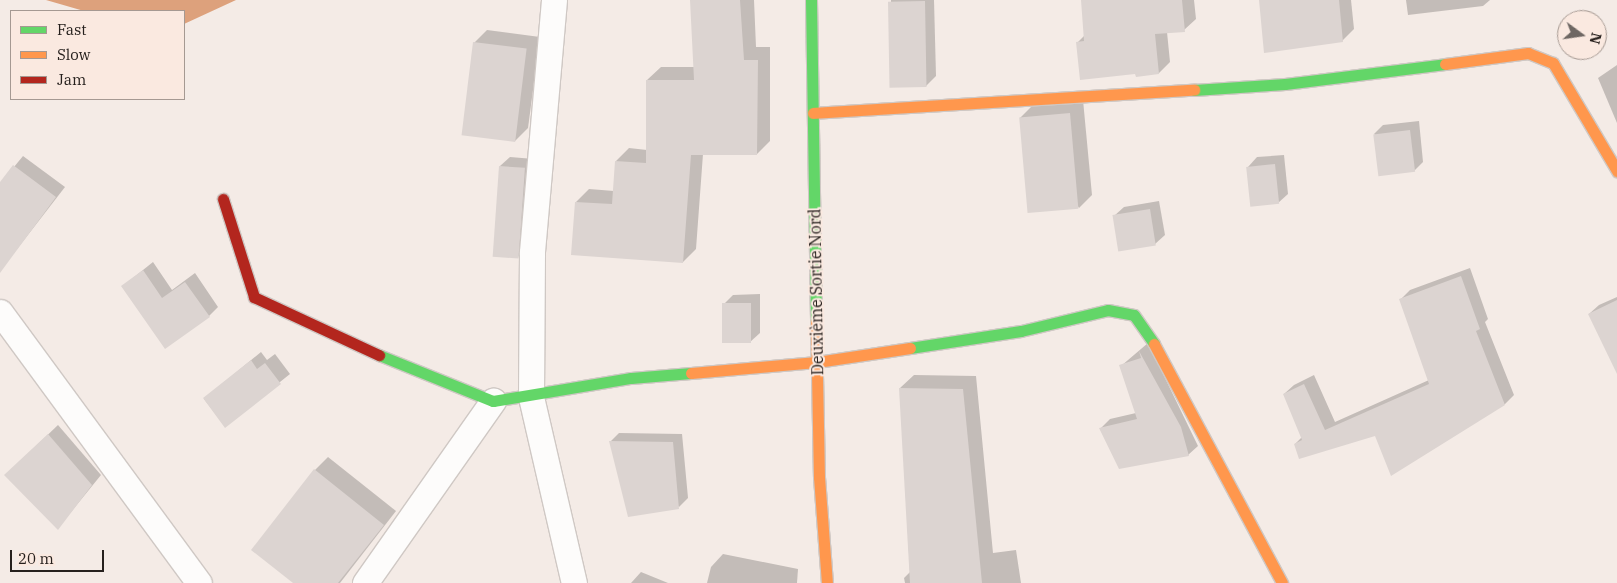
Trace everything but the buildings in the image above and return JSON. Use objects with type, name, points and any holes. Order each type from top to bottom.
[{"type":"street","points":[[554,0],[532,253],[531,397],[574,583]]},
{"type":"street","name":"Deuxième Sortie Nord","points":[[811,0],[817,362],[827,583]]},
{"type":"street","points":[[813,113],[1285,84],[1528,53],[1553,62],[1617,171]]},
{"type":"street","points":[[223,199],[254,297],[357,346],[493,401],[531,397],[631,378],[817,362],[1021,331],[1108,310],[1134,314],[1168,369],[1282,583]]},
{"type":"street","points":[[0,312],[199,583]]},
{"type":"street","points":[[365,583],[493,401]]},
{"type":"shaded area","points":[[46,0],[236,0],[185,24],[185,10],[81,10]]},
{"type":"traffic: fast","points":[[811,0],[816,322]]},
{"type":"traffic: fast","points":[[1194,90],[1285,84],[1445,64]]},
{"type":"traffic: fast","points":[[910,348],[1021,331],[1108,310],[1134,315],[1154,344]]},
{"type":"traffic: fast","points":[[379,355],[493,401],[631,378],[691,373]]},
{"type":"traffic: slow","points":[[1445,64],[1528,53],[1553,63],[1617,171]]},
{"type":"traffic: slow","points":[[813,113],[1194,90]]},
{"type":"traffic: slow","points":[[816,322],[819,477],[827,583]]},
{"type":"traffic: slow","points":[[1154,344],[1282,583]]},
{"type":"traffic: slow","points":[[691,373],[817,362],[910,348]]},
{"type":"traffic: jam","points":[[223,199],[254,297],[379,355]]}]
